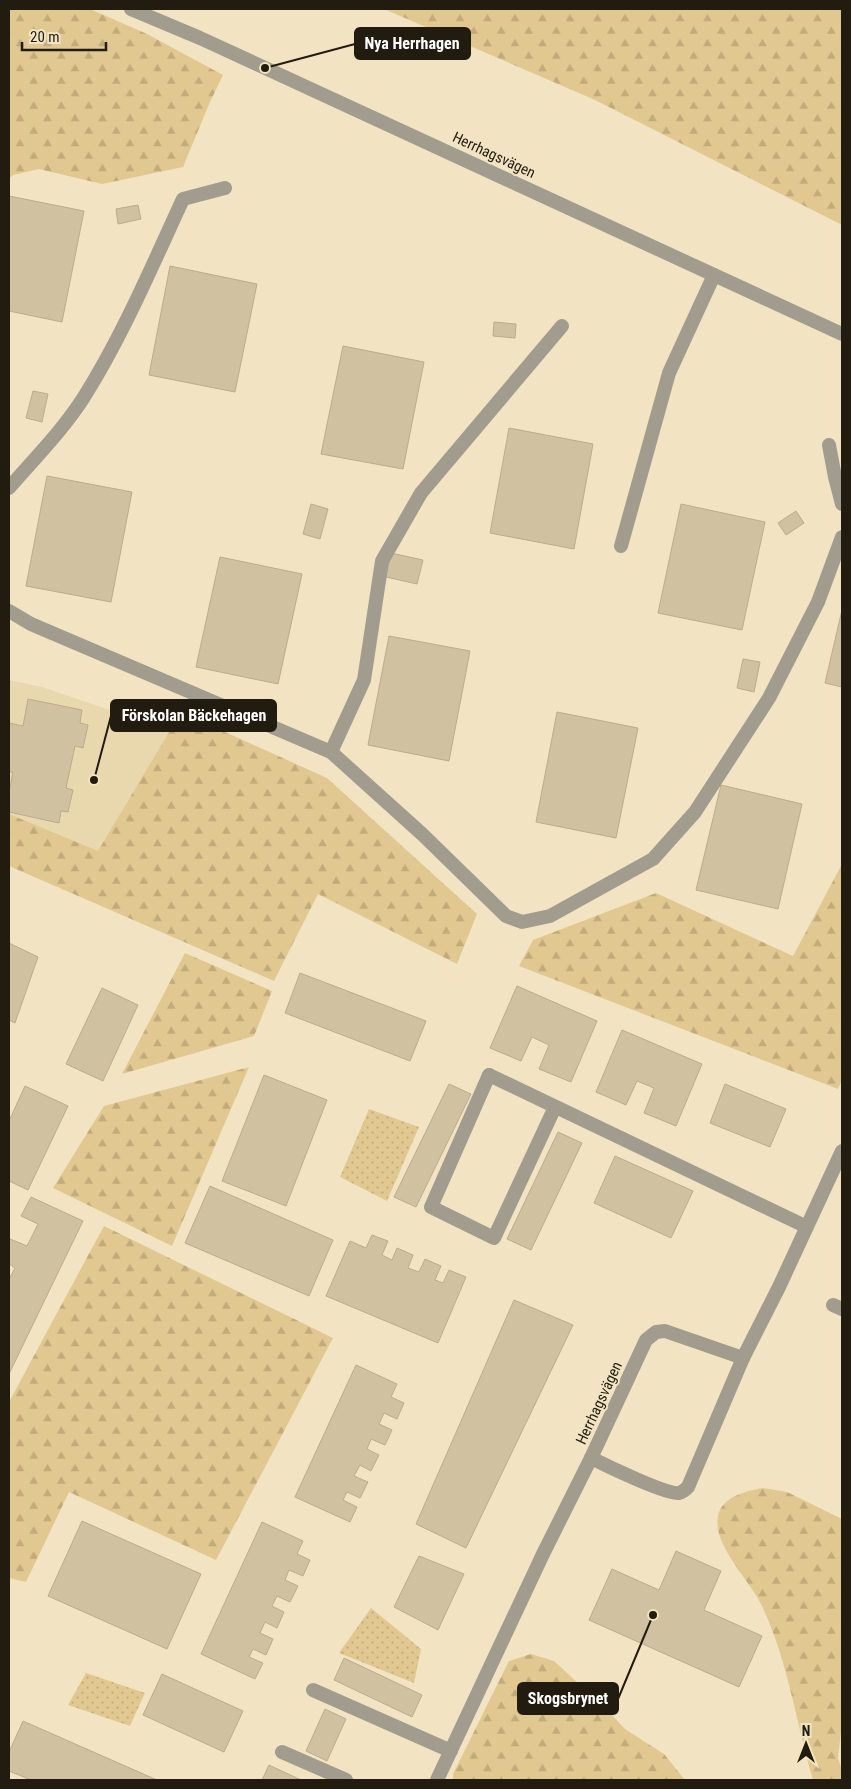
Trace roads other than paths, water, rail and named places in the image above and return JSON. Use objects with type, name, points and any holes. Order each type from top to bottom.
[{"type":"street","name":"Herrhagsvägen","points":[[131,9],[216,45],[842,334]]},
{"type":"street","points":[[9,488],[48,443],[83,398],[116,342],[183,199],[225,188]]},
{"type":"street","points":[[621,546],[669,373],[714,275]]},
{"type":"street","points":[[331,752],[364,680],[382,561],[421,493],[562,326]]},
{"type":"street","points":[[829,445],[842,504]]},
{"type":"street","points":[[9,611],[31,624],[331,752],[422,834],[506,916],[522,922],[550,916],[653,859],[695,812],[769,698],[818,602],[842,537]]},
{"type":"street","points":[[555,1107],[494,1238],[431,1207],[489,1075],[807,1226]]},
{"type":"street","points":[[591,1458],[635,1479],[669,1492],[678,1494],[684,1491],[688,1486],[743,1358],[779,1287],[842,1151]]},
{"type":"street","name":"Herrhagsvägen","points":[[437,1780],[646,1340],[656,1332],[672,1333],[743,1358]]},
{"type":"street","points":[[312,1690],[451,1751]]},
{"type":"street","points":[[282,1752],[346,1780]]},
{"type":"place","name":"Nya Herrhagen","points":[[265,68]]},
{"type":"place","name":"Förskolan Bäckehagen","points":[[94,780]]},
{"type":"place","name":"Skogsbrynet","points":[[653,1615]]}]
